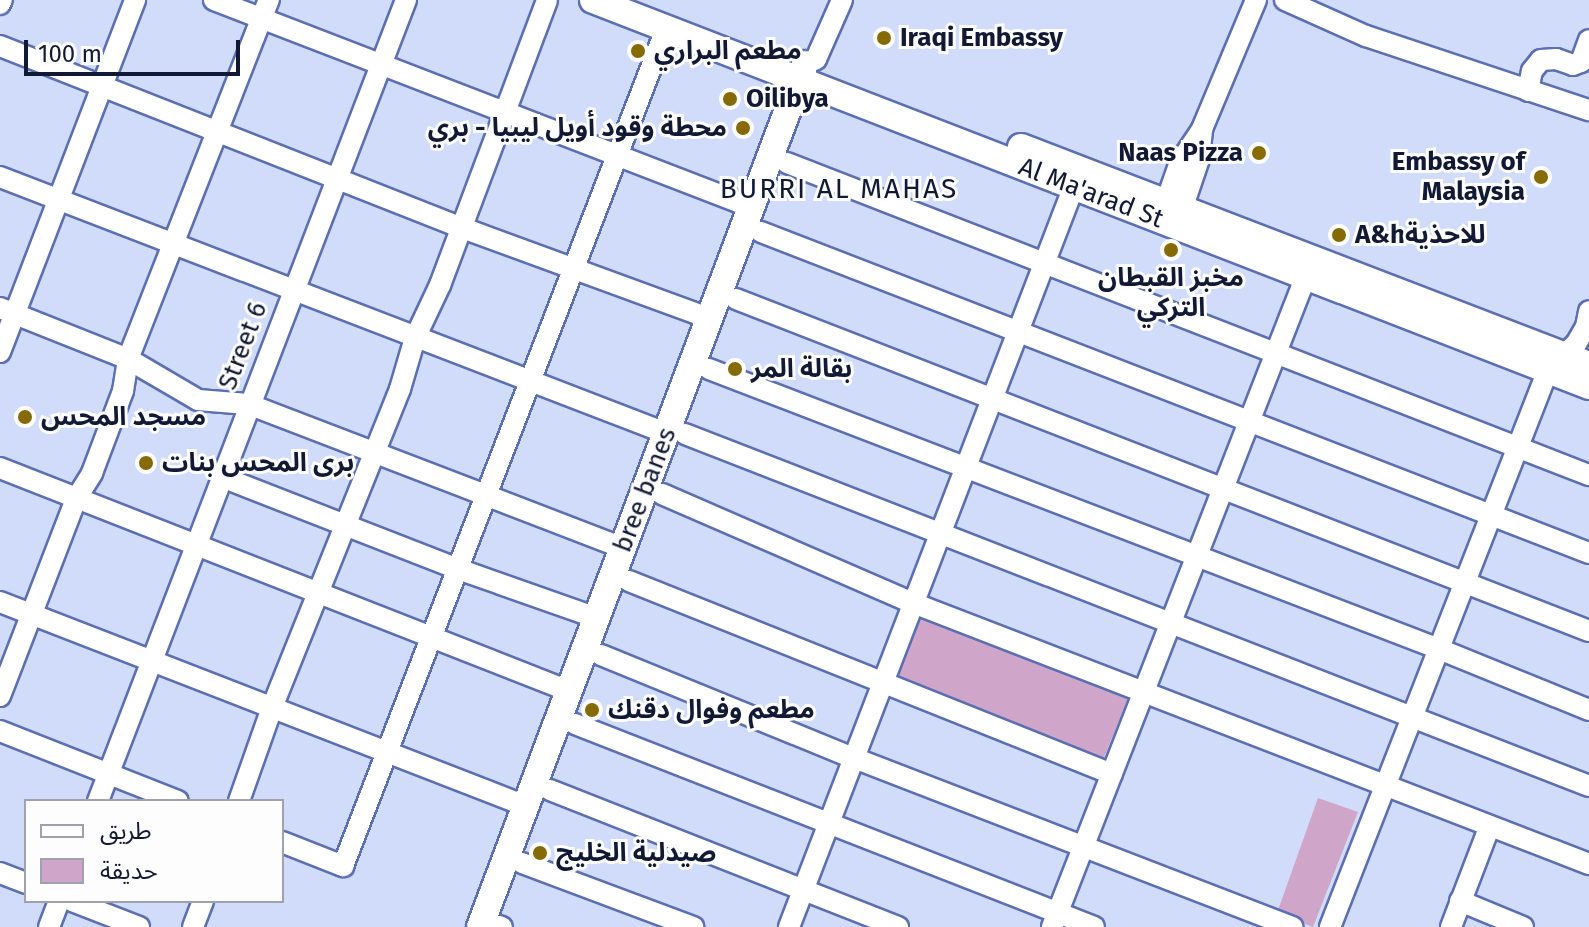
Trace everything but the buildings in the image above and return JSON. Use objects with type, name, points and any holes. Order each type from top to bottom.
[{"type":"main road","name":"Al Ma'arad St","points":[[593,0],[666,29],[812,72]]},
{"type":"main road","name":"Al Ma'arad St","points":[[642,0],[1077,178],[1567,364],[1589,386]]},
{"type":"main road","name":"bree banes","points":[[495,927],[526,806],[623,548],[709,369],[787,163],[812,72]]},
{"type":"main road","name":"bree banes","points":[[495,927],[662,494],[709,318],[751,207],[812,72]]},
{"type":"street","points":[[0,352],[8,311],[60,201],[135,0]]},
{"type":"street","points":[[214,0],[265,10],[381,65],[751,207]]},
{"type":"street","name":"Street 6","points":[[99,799],[248,404],[406,0]]},
{"type":"street","points":[[240,799],[273,705],[400,389],[415,338],[440,285],[547,0]]},
{"type":"street","name":"bree banes","points":[[812,72],[842,0]]},
{"type":"street","points":[[1171,214],[1199,159],[1202,129],[1256,0]]},
{"type":"street","points":[[1285,0],[1366,36],[1589,110]]},
{"type":"street","points":[[0,696],[76,499],[92,473],[112,418],[128,359],[265,10]]},
{"type":"street","points":[[284,843],[343,866],[666,29]]},
{"type":"street","points":[[1528,91],[1532,71],[1541,60],[1556,59],[1573,65],[1581,62],[1589,40]]},
{"type":"street","points":[[0,46],[460,227],[709,318]]},
{"type":"street","points":[[787,163],[1589,475]]},
{"type":"street","points":[[0,177],[529,383],[676,433],[940,532],[1589,786]]},
{"type":"street","points":[[789,927],[1077,178]]},
{"type":"street","points":[[761,232],[1019,329],[1589,553]]},
{"type":"street","points":[[1055,920],[1309,268]]},
{"type":"street","points":[[736,299],[1589,631]]},
{"type":"street","points":[[8,311],[128,359],[198,400],[248,404],[623,548]]},
{"type":"street","points":[[1330,927],[1518,447],[1583,334],[1589,311]]},
{"type":"street","points":[[709,369],[1197,555],[1589,710]]},
{"type":"street","points":[[0,468],[569,691]]},
{"type":"street","points":[[222,477],[458,569],[597,618]]},
{"type":"street","points":[[662,494],[913,603],[1143,695],[1589,864]]},
{"type":"street","points":[[629,581],[1112,774]]},
{"type":"street","points":[[0,602],[273,705],[526,806]]},
{"type":"street","points":[[601,655],[854,758],[1293,927]]},
{"type":"street","points":[[575,724],[829,822],[1055,920],[1094,927]]},
{"type":"street","points":[[0,731],[173,799]]},
{"type":"street","points":[[550,790],[898,927]]},
{"type":"street","points":[[1451,927],[1489,828]]},
{"type":"street","points":[[522,863],[693,927]]},
{"type":"street","points":[[0,873],[24,882]]},
{"type":"street","points":[[1460,901],[1523,927]]},
{"type":"street","points":[[49,927],[58,903]]},
{"type":"street","points":[[77,903],[139,927]]},
{"type":"street","points":[[193,927],[202,903]]},
{"type":"green space","points":[[917,612],[1129,696],[1101,765],[889,681]]},
{"type":"green space","points":[[1318,798],[1358,812],[1313,927],[1277,913]]},
{"type":"place","name":"Iraqi Embassy","points":[[884,38]]},
{"type":"place","name":"مطعم البراري","points":[[638,51]]},
{"type":"place","name":"Oilibya","points":[[730,99]]},
{"type":"place","name":"محطة وقود أويل ليبيا - بري","points":[[743,128]]},
{"type":"place","name":"Naas Pizza","points":[[1259,153]]},
{"type":"place","name":"Embassy of Malaysia","points":[[1541,177]]},
{"type":"place","name":"A&hللاحذية","points":[[1339,235]]},
{"type":"place","name":"مخبز القبطان التركي","points":[[1171,250]]},
{"type":"place","name":"بقالة المر","points":[[735,369]]},
{"type":"place","name":"مسجد المحس","points":[[25,417]]},
{"type":"place","name":"برى المحس بنات","points":[[146,463]]},
{"type":"place","name":"مطعم وفوال دقنك","points":[[592,710]]},
{"type":"place","name":"صيدلية الخليج","points":[[540,853]]},
{"type":"district","name":"BURRI AL MAHAS","points":[[839,189]]}]
